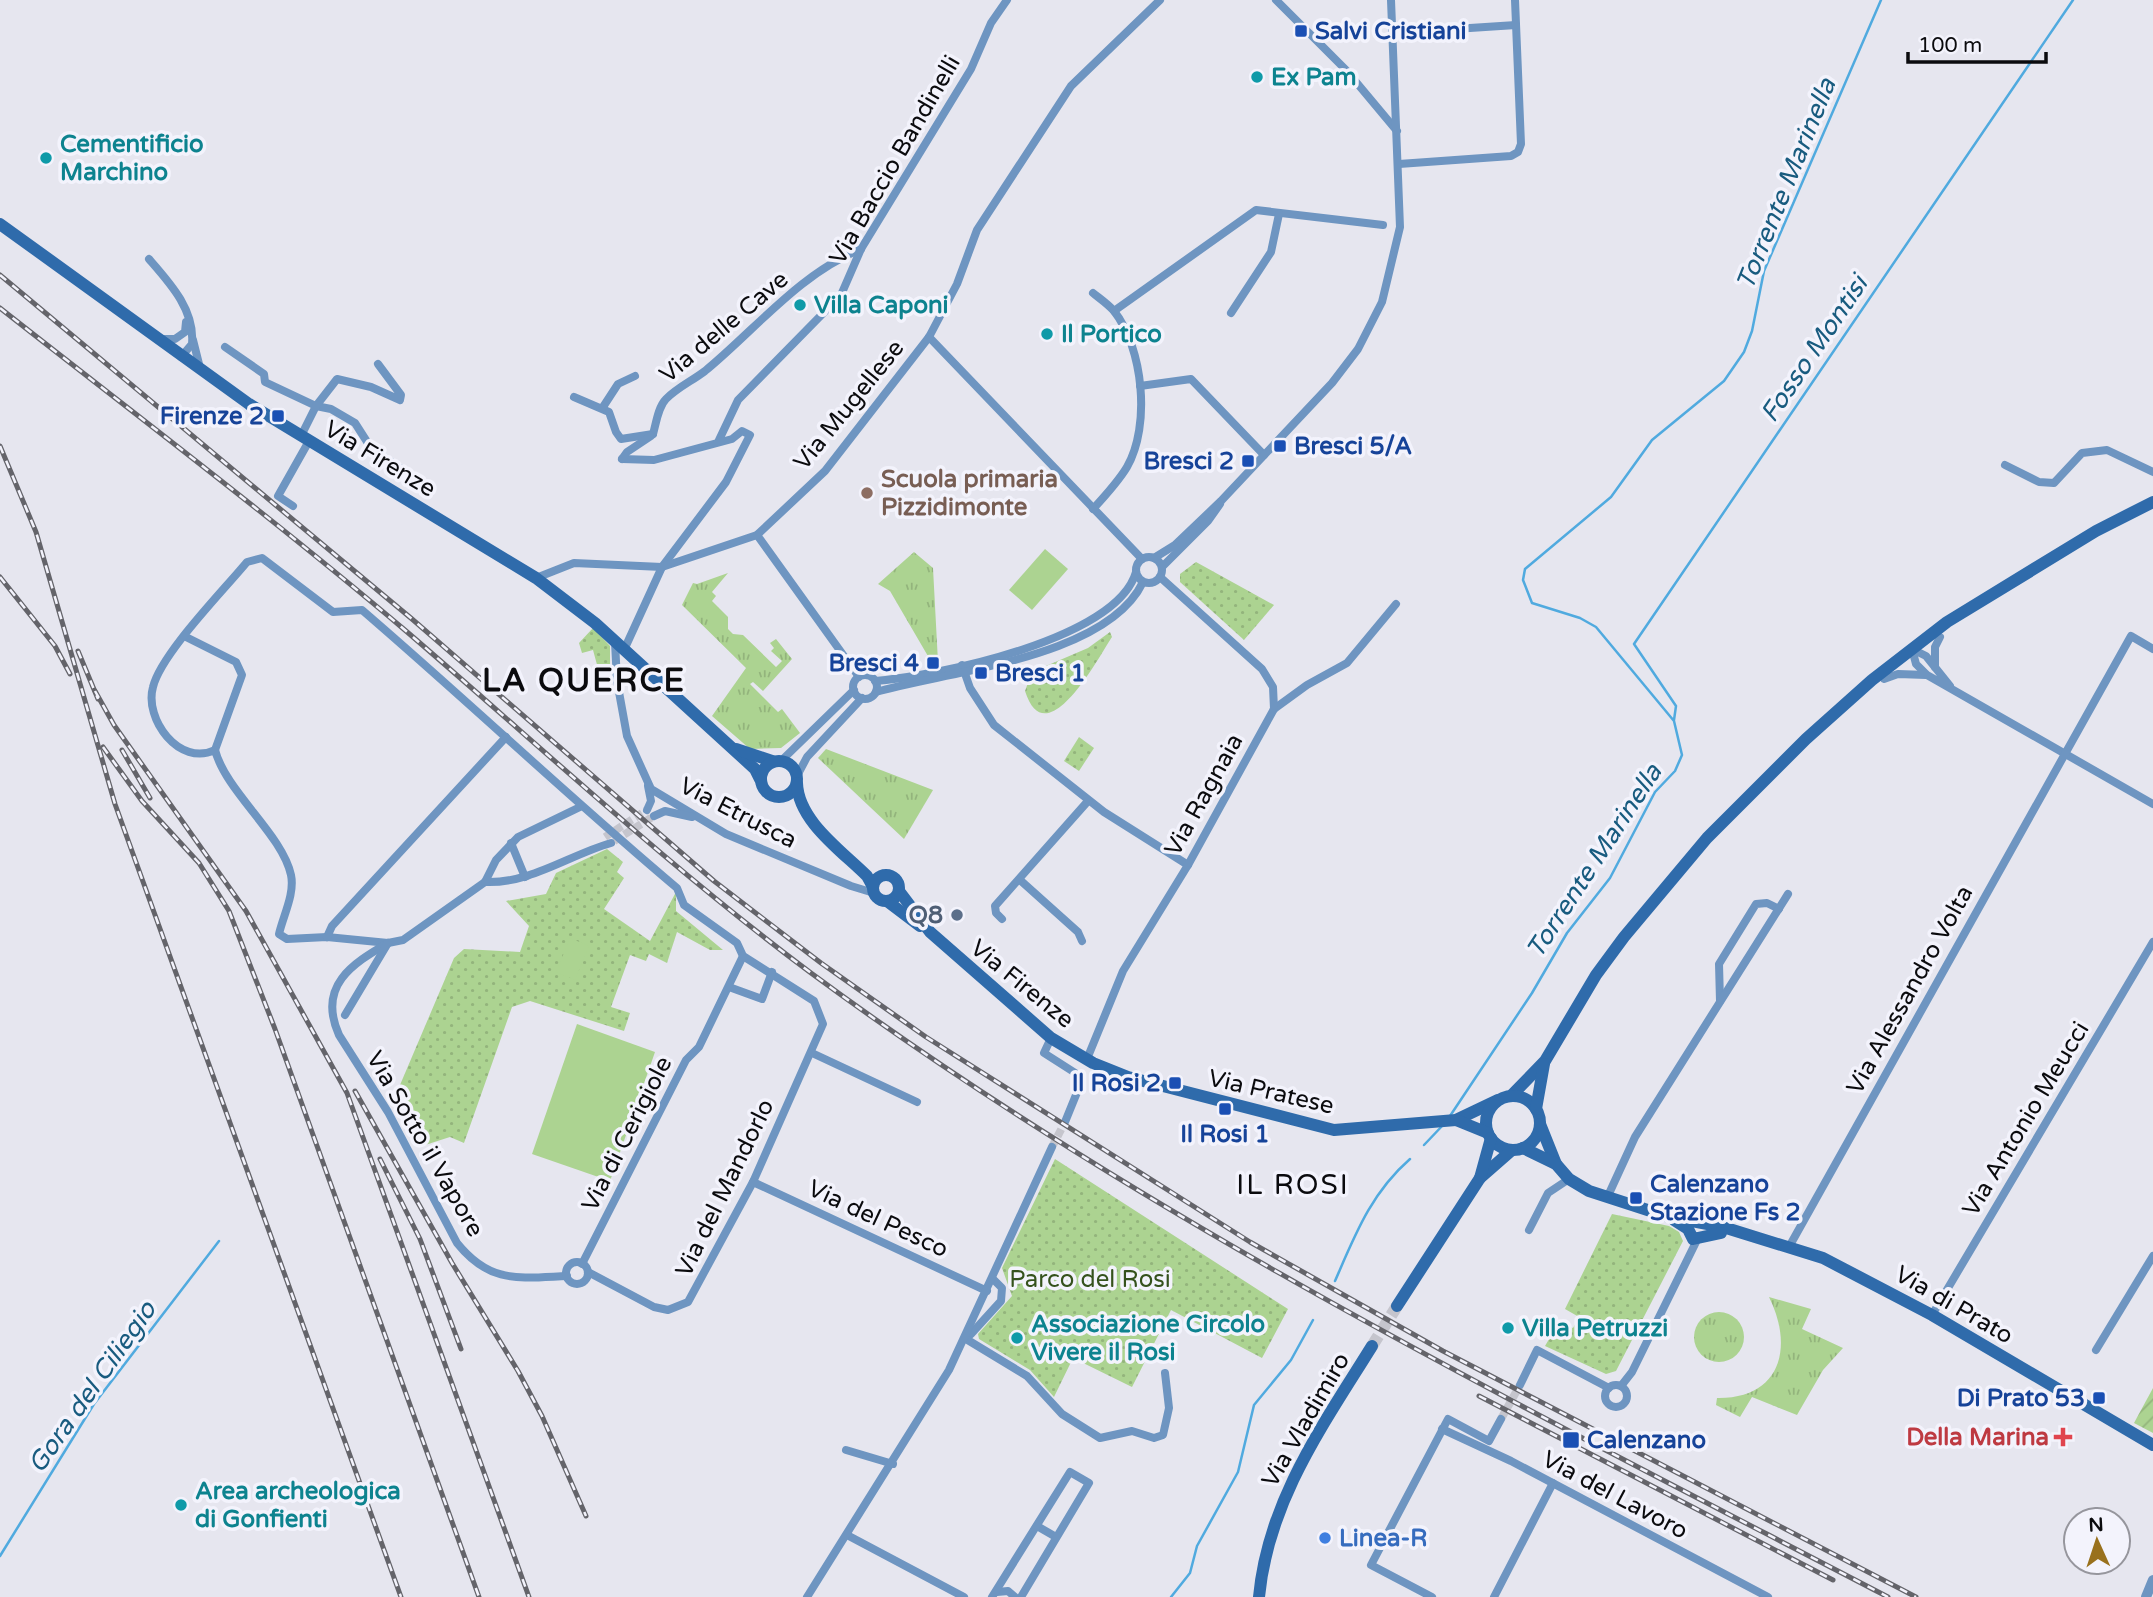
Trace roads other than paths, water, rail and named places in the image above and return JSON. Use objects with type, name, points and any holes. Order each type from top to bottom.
[{"type":"main road","name":"Via Firenze","points":[[0,225],[201,371],[305,439],[536,578],[578,609],[755,769],[764,789],[808,816]]},
{"type":"main road","points":[[1851,701],[1884,679],[1947,622],[2096,531],[2153,502]]},
{"type":"main road","points":[[1480,1178],[1490,1135],[1488,1115],[1545,1061],[1610,956],[1691,858],[1763,779],[1851,701],[1940,637],[1980,603]]},
{"type":"main road","name":"Via Firenze","points":[[726,745],[792,765],[799,801],[808,816],[848,857],[874,890],[930,932],[1051,1038],[1090,1061]]},
{"type":"main road","points":[[761,779],[764,768],[777,761]]},
{"type":"main road","points":[[773,796],[785,796],[797,780]]},
{"type":"main road","name":"Via Firenze","points":[[848,857],[896,879],[899,891],[930,932]]},
{"type":"main road","points":[[874,890],[876,879],[884,875]]},
{"type":"main road","points":[[887,901],[899,891]]},
{"type":"main road","name":"Via Pratese","points":[[1090,1061],[1177,1092],[1312,1126],[1356,1130],[1450,1121]]},
{"type":"main road","points":[[1536,1109],[1545,1061]]},
{"type":"main road","points":[[1450,1121],[1504,1098],[1528,1100],[1536,1109]]},
{"type":"main road","name":"Via di Prato","points":[[1536,1109],[1556,1164],[1569,1179],[1607,1198],[1691,1225],[1703,1222],[1704,1233],[1723,1227],[1735,1233],[1823,1258],[1932,1315],[2149,1441]]},
{"type":"main road","name":"Via di Prato","points":[[1450,1121],[1490,1135],[1504,1148],[1517,1149],[1556,1164]]},
{"type":"main road","points":[[1397,1307],[1480,1178],[1517,1149],[1533,1141],[1540,1124]]},
{"type":"main road","name":"Via Vladimiro","points":[[1259,1597],[1268,1546],[1294,1474],[1372,1346]]},
{"type":"street","name":"Via Baccio Bandinelli","points":[[719,440],[738,400],[841,295],[861,249],[971,69],[991,23],[1007,0]]},
{"type":"street","name":"Via Mugellese","points":[[536,578],[574,563],[662,567],[757,535],[834,461],[929,337],[957,284],[977,230],[1071,86],[1160,0]]},
{"type":"street","points":[[1276,0],[1346,70],[1397,131]]},
{"type":"street","points":[[1142,559],[1154,558],[1175,545],[1221,501],[1346,366],[1379,310],[1391,277],[1400,227],[1391,0]]},
{"type":"street","points":[[1399,164],[1511,156],[1518,152],[1521,144],[1515,0]]},
{"type":"street","points":[[1393,33],[1516,25]]},
{"type":"street","points":[[1114,311],[1256,210],[1383,225]]},
{"type":"street","points":[[1231,313],[1271,252],[1279,214]]},
{"type":"street","name":"Via delle Cave","points":[[653,434],[664,401],[683,383],[705,370],[819,273],[843,256],[861,249]]},
{"type":"street","points":[[149,259],[177,289],[186,312],[189,334],[201,371]]},
{"type":"street","points":[[1093,293],[1114,311],[1134,353],[1140,386],[1136,445],[1128,466],[1093,509]]},
{"type":"street","points":[[151,334],[164,340],[189,334]]},
{"type":"street","points":[[181,357],[189,334]]},
{"type":"street","points":[[929,337],[1142,559]]},
{"type":"street","points":[[225,347],[264,374],[265,382],[331,409],[355,423],[371,448],[403,470]]},
{"type":"street","points":[[293,506],[278,496],[305,439],[316,405],[337,379],[371,387],[400,400],[401,395],[378,364]]},
{"type":"street","name":"Via delle Cave","points":[[603,407],[618,384],[635,376]]},
{"type":"street","points":[[1140,386],[1191,379],[1264,455]]},
{"type":"street","points":[[574,397],[593,407],[603,407],[609,412],[621,439],[653,434]]},
{"type":"street","points":[[620,646],[662,567],[726,482],[750,435],[744,430],[732,439],[719,440],[654,460],[622,458],[653,434]]},
{"type":"street","points":[[2005,465],[2039,482],[2054,483],[2082,453],[2107,450],[2153,472]]},
{"type":"street","points":[[1143,582],[1155,582],[1160,577],[1162,566],[1208,521],[1221,501]]},
{"type":"street","points":[[757,535],[859,677]]},
{"type":"street","points":[[186,638],[236,662],[242,675],[215,750],[207,754],[173,744],[150,706],[154,684],[186,638],[247,562],[253,558],[262,558],[333,612],[362,610],[506,737],[580,807],[677,888],[684,905],[737,943],[743,957],[772,972],[762,999],[729,987]]},
{"type":"street","points":[[1154,558],[1162,566]]},
{"type":"street","points":[[853,690],[862,698],[869,698],[876,692],[1047,643],[1122,598],[1142,559]]},
{"type":"street","points":[[1136,572],[1143,582]]},
{"type":"street","points":[[1160,577],[1262,669],[1273,687],[1274,709]]},
{"type":"street","points":[[875,681],[963,669],[1050,651],[1115,614],[1132,599],[1143,582]]},
{"type":"street","points":[[1274,709],[1307,685],[1347,663],[1396,604]]},
{"type":"street","name":"Via Alessandro Volta","points":[[1788,1247],[2131,636],[2153,649]]},
{"type":"street","points":[[1935,667],[1935,647],[1940,637]]},
{"type":"street","name":"Via Etrusca","points":[[620,646],[621,708],[636,758],[652,789],[705,821],[760,849],[874,890]]},
{"type":"street","points":[[1915,653],[1935,667],[1951,686]]},
{"type":"street","points":[[1915,653],[1927,675]]},
{"type":"street","points":[[963,669],[994,725],[1088,801],[1188,865]]},
{"type":"street","points":[[1884,679],[1905,674],[1927,675],[1951,686],[2153,804]]},
{"type":"street","points":[[859,677],[870,676],[875,681],[876,692]]},
{"type":"street","points":[[777,761],[853,690],[859,677]]},
{"type":"street","points":[[797,780],[807,757],[862,698]]},
{"type":"street","name":"Via Ragnaia","points":[[1090,1061],[1123,971],[1188,865],[1274,709]]},
{"type":"street","points":[[327,937],[332,926],[506,737]]},
{"type":"street","points":[[215,750],[279,851],[291,875],[279,933],[287,939],[327,937],[388,943],[345,1016]]},
{"type":"street","points":[[636,758],[652,802],[647,810]]},
{"type":"street","points":[[1002,919],[996,914],[995,906],[1088,801]]},
{"type":"street","points":[[580,807],[518,837],[496,860],[485,882],[503,883],[525,877],[608,840]]},
{"type":"street","points":[[654,816],[666,811],[705,821]]},
{"type":"street","points":[[511,844],[525,877]]},
{"type":"street","points":[[1020,880],[1078,932],[1082,941]]},
{"type":"street","name":"Via Sotto il Vapore","points":[[485,882],[415,934],[388,943],[359,959],[335,989],[335,1025],[388,1112],[457,1243],[471,1261],[489,1272],[522,1278],[566,1276]]},
{"type":"street","points":[[1607,1198],[1635,1137],[1788,894]]},
{"type":"street","points":[[1720,1004],[1719,964],[1756,904],[1767,903],[1779,909]]},
{"type":"street","points":[[356,939],[362,947],[359,959]]},
{"type":"street","name":"Via Antonio Meucci","points":[[1932,1315],[2153,942]]},
{"type":"street","name":"Via di Cerigiole","points":[[582,1264],[686,1060],[699,1047],[743,957]]},
{"type":"street","name":"Via del Mandorlo","points":[[584,1281],[611,1287],[668,1310],[688,1302],[753,1182],[823,1024],[814,1001],[772,972]]},
{"type":"street","points":[[1720,976],[1728,981],[1735,979]]},
{"type":"street","points":[[1051,1038],[1044,1053],[1080,1076],[1078,1090],[1065,1122]]},
{"type":"street","points":[[812,1053],[917,1101]]},
{"type":"street","points":[[807,1597],[893,1464],[966,1339],[1052,1147]]},
{"type":"street","points":[[1529,1230],[1548,1193],[1569,1179]]},
{"type":"street","name":"Via del Pesco","points":[[753,1182],[987,1291]]},
{"type":"street","points":[[1520,1385],[1537,1350],[1609,1388],[1621,1387],[1632,1372],[1704,1233]]},
{"type":"street","points":[[2096,1350],[2153,1256]]},
{"type":"street","points":[[582,1264],[588,1272],[584,1281],[575,1284],[566,1276],[570,1265],[582,1264]]},
{"type":"street","name":"Via del Mandorlo","points":[[588,1272],[611,1287]]},
{"type":"street","points":[[966,1339],[1001,1301],[1002,1288],[993,1279]]},
{"type":"street","points":[[966,1339],[1027,1376],[1062,1414],[1100,1438],[1132,1431],[1154,1438],[1164,1435],[1169,1408],[1165,1373]]},
{"type":"street","points":[[1609,1388],[1605,1399],[1616,1407],[1626,1399],[1621,1387]]},
{"type":"street","points":[[1432,1597],[1371,1565],[1448,1419],[1489,1441],[1501,1419]]},
{"type":"street","name":"Via del Lavoro","points":[[1442,1429],[1553,1483],[1768,1597]]},
{"type":"street","points":[[846,1450],[893,1464]]},
{"type":"street","points":[[995,1594],[1070,1472],[1089,1483],[1021,1597]]},
{"type":"street","points":[[1494,1597],[1553,1483]]},
{"type":"street","points":[[1037,1526],[1056,1537]]},
{"type":"street","points":[[847,1535],[964,1597]]},
{"type":"street","points":[[2146,1597],[2153,1580]]},
{"type":"street","points":[[995,1594],[1007,1591],[1015,1597]]},
{"type":"waterway","name":"Torrente Marinella","points":[[1450,1116],[1532,993],[1567,933],[1610,878],[1655,792],[1675,771],[1682,755],[1674,721],[1596,627],[1580,618],[1532,603],[1523,580],[1525,569],[1611,497],[1652,440],[1724,381],[1744,352],[1752,331],[1764,271],[1881,0]]},
{"type":"waterway","name":"Fosso Montisi","points":[[1674,720],[1676,706],[1634,644],[2073,0]]},
{"type":"waterway","name":"Torrente Marinella","points":[[1424,1145],[1444,1124]]},
{"type":"waterway","name":"Torrente Marinella","points":[[1335,1281],[1374,1200],[1410,1159]]},
{"type":"waterway","name":"Gora del Ciliegio","points":[[0,1556],[94,1404],[219,1241]]},
{"type":"waterway","name":"Torrente Marinella","points":[[1171,1597],[1190,1573],[1197,1546],[1238,1472],[1254,1405],[1291,1360],[1313,1320]]},
{"type":"tunnel","points":[[605,837],[647,810]]},
{"type":"tunnel","points":[[614,841],[654,816]]},
{"type":"tunnel","points":[[1052,1147],[1065,1122]]},
{"type":"tunnel","points":[[1372,1346],[1397,1306]]},
{"type":"tunnel","points":[[1501,1419],[1520,1385]]},
{"type":"railway","points":[[0,275],[412,619],[714,881],[821,963],[926,1037],[1250,1242],[1443,1351],[1916,1597]]},
{"type":"railway","points":[[0,308],[356,589],[656,849],[758,933],[938,1063],[1069,1148],[1337,1306],[1888,1597]]},
{"type":"railway","points":[[0,446],[36,532],[115,804],[401,1597]]},
{"type":"railway","points":[[0,577],[55,646],[70,674]]},
{"type":"railway","points":[[78,651],[98,699]]},
{"type":"railway","points":[[95,691],[114,725],[246,911],[347,1093],[529,1597]]},
{"type":"railway","points":[[103,747],[142,801],[199,863],[229,911],[275,1029],[479,1597]]},
{"type":"railway","points":[[122,750],[150,798]]},
{"type":"railway","points":[[355,1091],[452,1263],[518,1371],[542,1416],[586,1516]]},
{"type":"railway","points":[[380,1159],[420,1239],[461,1349]]},
{"type":"railway","points":[[1479,1396],[1833,1580]]},
{"type":"place","name":"Salvi Cristiani","points":[[1301,31]]},
{"type":"place","name":"Ex Pam","points":[[1257,77]]},
{"type":"place","name":"Cementificio Marchino","points":[[46,158]]},
{"type":"place","name":"Villa Caponi","points":[[800,305]]},
{"type":"place","name":"Il Portico","points":[[1047,334]]},
{"type":"place","name":"Firenze 2","points":[[278,416]]},
{"type":"place","name":"Bresci 5/A","points":[[1280,446]]},
{"type":"place","name":"Bresci 2","points":[[1248,461]]},
{"type":"place","name":"Scuola primaria Pizzidimonte","points":[[867,493]]},
{"type":"place","name":"Bresci 4","points":[[933,663]]},
{"type":"place","name":"Bresci 1","points":[[981,673]]},
{"type":"place","name":"Q8","points":[[957,915]]},
{"type":"place","name":"Il Rosi 2","points":[[1175,1083]]},
{"type":"place","name":"Il Rosi 1","points":[[1225,1109]]},
{"type":"place","name":"Calenzano Stazione Fs 2","points":[[1636,1198]]},
{"type":"place","name":"Villa Petruzzi","points":[[1508,1328]]},
{"type":"place","name":"Associazione Circolo Vivere il Rosi","points":[[1017,1338]]},
{"type":"place","name":"Di Prato 53","points":[[2099,1398]]},
{"type":"place","name":"Della Marina","points":[[2063,1437]]},
{"type":"place","name":"Calenzano","points":[[1571,1440]]},
{"type":"place","name":"Area archeologica di Gonfienti","points":[[181,1505]]},
{"type":"place","name":"Linea-R","points":[[1325,1538]]},
{"type":"district","name":"LA QUERCE","points":[[584,681]]},
{"type":"district","name":"IL ROSI","points":[[1293,1185]]},
{"type":"park label","name":"Parco del Rosi","points":[[1090,1279]]}]
